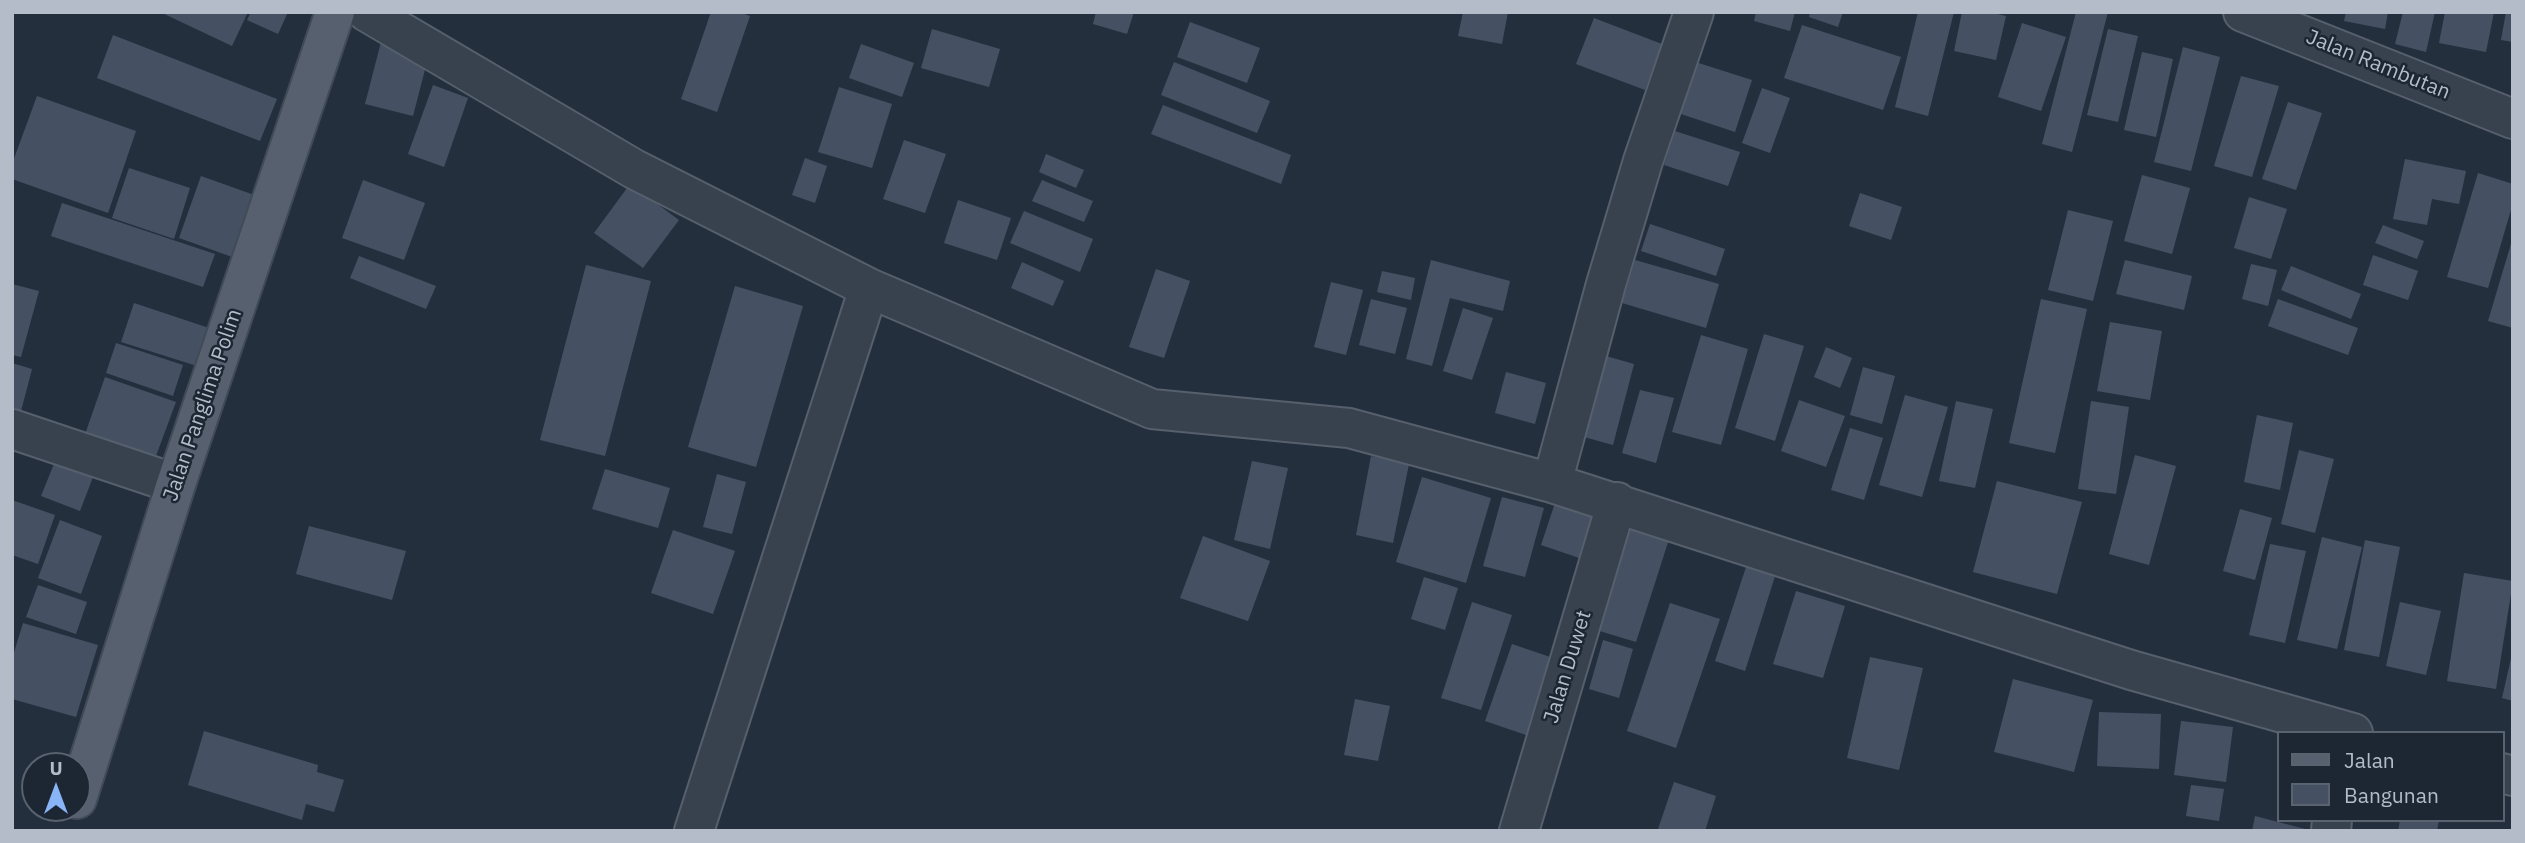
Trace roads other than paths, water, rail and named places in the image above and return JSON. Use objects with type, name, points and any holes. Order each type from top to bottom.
[{"type":"main road","name":"Jalan Panglima Polim","points":[[91,754],[176,484],[335,12]]},
{"type":"street","points":[[367,12],[634,169],[869,288],[1152,409],[1349,428],[1617,502],[2131,670],[2346,731]]},
{"type":"street","points":[[1552,483],[1606,284],[1643,161],[1694,12]]},
{"type":"street","name":"Jalan Rambutan","points":[[2243,12],[2313,25],[2513,119]]},
{"type":"street","points":[[694,831],[869,288]]},
{"type":"street","points":[[12,429],[176,484]]},
{"type":"street","name":"Jalan Duwet","points":[[1519,831],[1617,502]]}]
